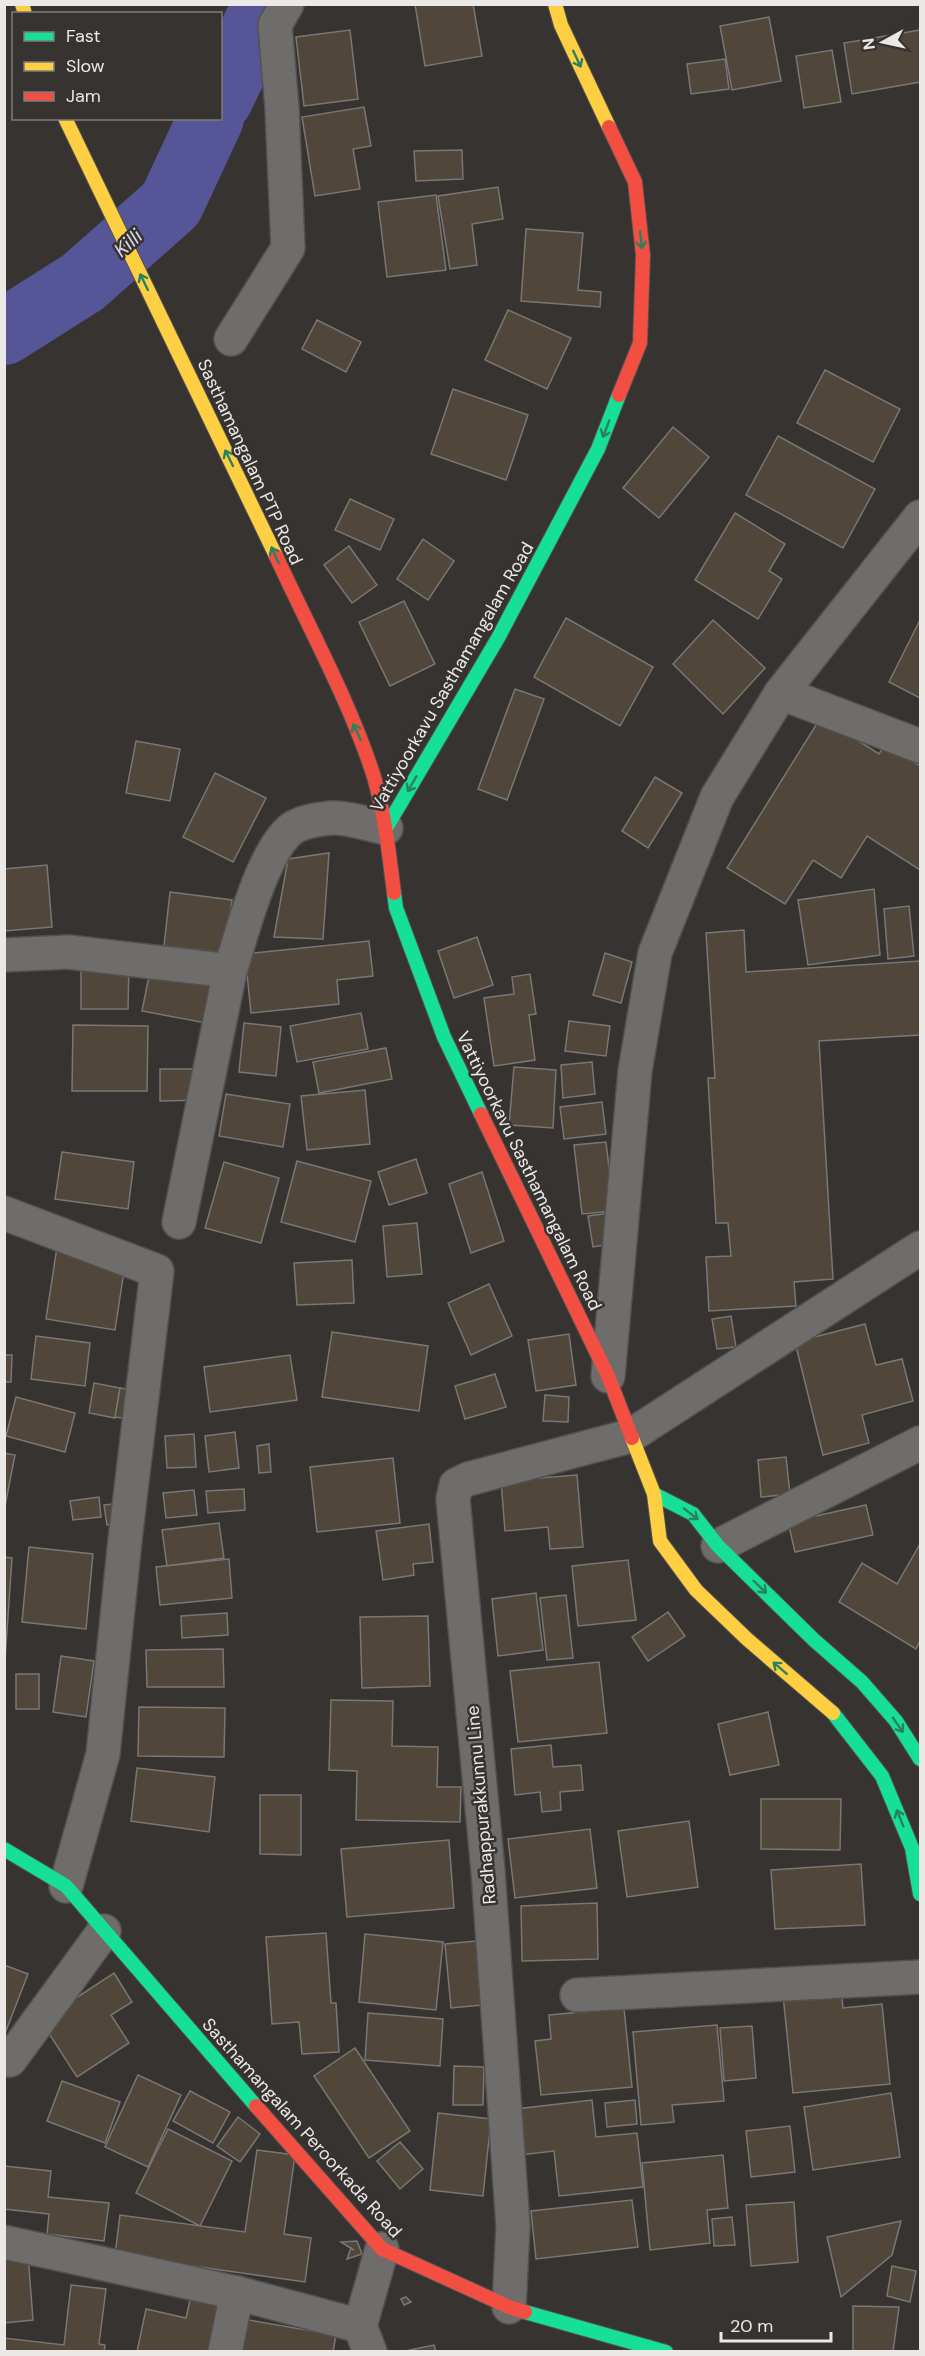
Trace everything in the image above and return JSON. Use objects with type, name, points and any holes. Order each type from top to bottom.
[{"type":"main road","name":"Vattiyoorkavu Sasthamangalam Road","points":[[555,4],[561,25],[635,182],[643,255],[640,343],[598,449],[576,492],[498,638],[386,828],[396,908],[444,1037],[608,1376],[654,1494],[660,1541],[696,1590],[747,1640],[838,1717],[882,1776],[912,1848],[921,1894]]},
{"type":"main road","name":"Sasthamangalam PTP Road","points":[[66,120],[255,510],[361,741],[374,778],[386,828]]},
{"type":"main road","points":[[654,1494],[693,1514],[718,1546],[814,1640],[862,1682],[896,1720],[920,1758]]},
{"type":"main road","name":"Sasthamangalam Peroorkada Road","points":[[4,1849],[66,1886],[382,2249],[509,2307],[666,2352]]},
{"type":"street","points":[[231,339],[288,248],[282,108],[275,25],[287,4]]},
{"type":"street","points":[[608,1376],[635,1071],[655,953],[717,797],[781,693],[921,517]]},
{"type":"street","points":[[781,693],[921,746]]},
{"type":"street","points":[[179,1222],[230,971],[252,899],[267,863],[283,837],[295,826],[334,818],[386,828]]},
{"type":"street","points":[[4,955],[68,952],[230,971]]},
{"type":"street","points":[[4,1213],[157,1271],[125,1540],[103,1754],[66,1886]]},
{"type":"street","points":[[630,1436],[921,1248]]},
{"type":"street","name":"Radhappurakkunnu Line","points":[[509,2307],[513,2226],[488,1871],[453,1499],[456,1485],[468,1479],[630,1436]]},
{"type":"street","points":[[718,1546],[921,1443]]},
{"type":"street","points":[[10,2060],[104,1932]]},
{"type":"street","points":[[577,1995],[921,1977]]},
{"type":"street","points":[[4,2242],[237,2293],[365,2339],[382,2249]]},
{"type":"street","points":[[225,2352],[237,2293]]},
{"type":"building","points":[[415,4],[473,4],[482,56],[425,66]]},
{"type":"building","points":[[769,17],[781,81],[732,90],[720,26]]},
{"type":"building","points":[[350,30],[358,99],[304,106],[296,37]]},
{"type":"building","points":[[920,30],[920,82],[852,94],[844,43]]},
{"type":"building","points":[[832,50],[841,102],[804,108],[796,56]]},
{"type":"building","points":[[725,59],[729,89],[691,94],[687,64]]},
{"type":"building","points":[[364,107],[371,146],[353,149],[360,189],[315,196],[302,117]]},
{"type":"building","points":[[462,150],[463,179],[416,181],[414,151]]},
{"type":"building","points":[[498,187],[503,219],[472,224],[477,265],[450,269],[438,196]]},
{"type":"building","points":[[436,195],[446,270],[387,277],[378,202]]},
{"type":"building","points":[[526,229],[583,233],[578,290],[601,292],[600,307],[521,301]]},
{"type":"building","points":[[508,310],[571,338],[547,389],[485,360]]},
{"type":"building","points":[[317,320],[361,342],[346,372],[302,349]]},
{"type":"building","points":[[825,370],[900,409],[873,462],[797,423]]},
{"type":"building","points":[[453,389],[528,415],[506,480],[431,454]]},
{"type":"building","points":[[673,427],[709,457],[659,518],[623,488]]},
{"type":"building","points":[[778,436],[875,489],[843,548],[746,495]]},
{"type":"building","points":[[350,499],[394,519],[380,550],[335,530]]},
{"type":"building","points":[[735,513],[785,544],[769,571],[782,579],[758,619],[695,580]]},
{"type":"building","points":[[423,539],[454,561],[428,600],[397,579]]},
{"type":"building","points":[[349,546],[377,585],[352,603],[324,565]]},
{"type":"building","points":[[404,601],[435,664],[390,686],[359,622]]},
{"type":"building","points":[[566,618],[653,667],[620,726],[534,677]]},
{"type":"building","points":[[713,620],[765,668],[723,714],[673,664]]},
{"type":"building","points":[[920,620],[920,698],[889,682]]},
{"type":"building","points":[[515,689],[544,699],[507,800],[478,789]]},
{"type":"building","points":[[821,717],[879,754],[886,743],[920,766],[920,870],[867,836],[841,878],[813,860],[785,904],[727,868]]},
{"type":"building","points":[[136,741],[180,749],[170,801],[126,793]]},
{"type":"building","points":[[215,773],[266,798],[233,862],[183,837]]},
{"type":"building","points":[[655,777],[682,793],[648,848],[622,831]]},
{"type":"building","points":[[329,853],[323,939],[274,937],[288,859]]},
{"type":"building","points":[[47,865],[52,927],[4,931],[4,869]]},
{"type":"building","points":[[874,889],[880,955],[808,965],[798,900]]},
{"type":"building","points":[[170,892],[232,900],[226,953],[164,946]]},
{"type":"building","points":[[909,906],[914,956],[888,959],[884,909]]},
{"type":"building","points":[[744,930],[746,972],[920,961],[920,1035],[819,1041],[833,1279],[794,1282],[796,1306],[709,1311],[706,1257],[731,1256],[728,1223],[716,1223],[708,1078],[715,1078],[706,933]]},
{"type":"building","points":[[477,937],[493,985],[454,998],[438,951]]},
{"type":"building","points":[[369,941],[373,976],[337,980],[339,1004],[251,1013],[245,954]]},
{"type":"building","points":[[605,953],[632,962],[621,1003],[593,995]]},
{"type":"building","points":[[81,963],[129,963],[128,1009],[81,1009]]},
{"type":"building","points":[[150,971],[214,984],[206,1023],[142,1011]]},
{"type":"building","points":[[530,974],[536,1014],[529,1015],[535,1060],[494,1066],[484,998],[514,994],[512,977]]},
{"type":"building","points":[[361,1013],[368,1049],[297,1062],[290,1026]]},
{"type":"building","points":[[569,1021],[610,1026],[606,1056],[565,1051]]},
{"type":"building","points":[[244,1023],[281,1027],[276,1076],[239,1072]]},
{"type":"building","points":[[73,1025],[148,1026],[147,1091],[72,1091]]},
{"type":"building","points":[[386,1048],[392,1079],[319,1093],[313,1062]]},
{"type":"building","points":[[592,1062],[595,1094],[563,1098],[561,1065]]},
{"type":"building","points":[[514,1067],[556,1070],[553,1128],[509,1125]]},
{"type":"building","points":[[160,1069],[203,1069],[203,1100],[160,1101]]},
{"type":"building","points":[[365,1090],[370,1144],[307,1150],[301,1096]]},
{"type":"building","points":[[226,1094],[290,1104],[283,1147],[219,1136]]},
{"type":"building","points":[[602,1102],[606,1134],[564,1139],[560,1107]]},
{"type":"building","points":[[606,1142],[614,1211],[582,1214],[574,1145]]},
{"type":"building","points":[[62,1152],[134,1162],[128,1209],[55,1199]]},
{"type":"building","points":[[416,1159],[427,1193],[389,1205],[378,1172]]},
{"type":"building","points":[[297,1161],[371,1181],[355,1242],[281,1222]]},
{"type":"building","points":[[224,1162],[279,1178],[261,1243],[205,1228]]},
{"type":"building","points":[[482,1172],[504,1241],[471,1253],[449,1184]]},
{"type":"building","points":[[611,1213],[616,1243],[593,1247],[588,1216]]},
{"type":"building","points":[[417,1223],[422,1274],[387,1277],[383,1226]]},
{"type":"building","points":[[57,1247],[126,1258],[115,1330],[46,1319]]},
{"type":"building","points":[[352,1260],[354,1303],[297,1305],[294,1263]]},
{"type":"building","points":[[489,1284],[512,1336],[471,1355],[448,1303]]},
{"type":"building","points":[[731,1316],[736,1347],[717,1349],[712,1319]]},
{"type":"building","points":[[865,1324],[876,1365],[902,1359],[913,1401],[862,1415],[869,1443],[823,1455],[795,1342]]},
{"type":"building","points":[[332,1332],[428,1346],[419,1411],[322,1397]]},
{"type":"building","points":[[569,1334],[576,1385],[536,1391],[528,1340]]},
{"type":"building","points":[[36,1336],[90,1343],[85,1386],[31,1379]]},
{"type":"building","points":[[4,1355],[12,1355],[11,1382],[4,1382]]},
{"type":"building","points":[[290,1355],[297,1400],[210,1412],[204,1367]]},
{"type":"building","points":[[495,1374],[506,1407],[465,1419],[455,1386]]},
{"type":"building","points":[[94,1383],[120,1388],[115,1418],[89,1413]]},
{"type":"building","points":[[120,1388],[146,1392],[140,1421],[115,1417]]},
{"type":"building","points":[[545,1395],[569,1397],[568,1422],[543,1421]]},
{"type":"building","points":[[16,1397],[75,1413],[65,1452],[6,1436]]},
{"type":"building","points":[[235,1432],[239,1468],[209,1472],[205,1436]]},
{"type":"building","points":[[194,1434],[196,1467],[167,1468],[165,1436]]},
{"type":"building","points":[[269,1444],[271,1472],[259,1473],[257,1446]]},
{"type":"building","points":[[4,1453],[15,1455],[5,1506],[4,1506]]},
{"type":"building","points":[[786,1457],[790,1494],[761,1497],[758,1460]]},
{"type":"building","points":[[393,1458],[400,1523],[317,1532],[310,1467]]},
{"type":"building","points":[[577,1475],[583,1547],[550,1549],[548,1527],[505,1531],[501,1481]]},
{"type":"building","points":[[244,1489],[245,1510],[208,1513],[206,1491]]},
{"type":"building","points":[[194,1490],[197,1515],[166,1518],[163,1493]]},
{"type":"building","points":[[99,1497],[101,1517],[73,1520],[70,1501]]},
{"type":"building","points":[[133,1502],[135,1522],[107,1525],[104,1505]]},
{"type":"building","points":[[866,1505],[873,1535],[795,1552],[788,1522]]},
{"type":"building","points":[[219,1523],[224,1558],[167,1566],[162,1530]]},
{"type":"building","points":[[429,1524],[433,1562],[413,1564],[414,1575],[383,1580],[376,1531]]},
{"type":"building","points":[[920,1544],[920,1641],[916,1649],[839,1602],[862,1563],[897,1584]]},
{"type":"building","points":[[29,1547],[93,1554],[86,1629],[22,1622]]},
{"type":"building","points":[[4,1557],[12,1558],[5,1660],[4,1660]]},
{"type":"building","points":[[229,1559],[232,1598],[160,1605],[156,1567]]},
{"type":"building","points":[[628,1560],[636,1620],[578,1626],[572,1566]]},
{"type":"building","points":[[536,1593],[543,1650],[498,1656],[492,1599]]},
{"type":"building","points":[[566,1595],[573,1658],[547,1660],[540,1598]]},
{"type":"building","points":[[668,1612],[685,1636],[648,1661],[632,1637]]},
{"type":"building","points":[[227,1613],[228,1635],[182,1638],[181,1616]]},
{"type":"building","points":[[428,1616],[430,1686],[362,1688],[360,1617]]},
{"type":"building","points":[[223,1649],[224,1687],[147,1687],[146,1650]]},
{"type":"building","points":[[61,1656],[94,1661],[86,1717],[53,1712]]},
{"type":"building","points":[[599,1662],[607,1733],[518,1742],[510,1671]]},
{"type":"building","points":[[16,1674],[39,1674],[39,1709],[16,1709]]},
{"type":"building","points":[[331,1700],[393,1701],[392,1746],[438,1747],[437,1787],[461,1787],[460,1822],[356,1820],[357,1771],[329,1770]]},
{"type":"building","points":[[139,1707],[225,1708],[224,1757],[138,1756]]},
{"type":"building","points":[[768,1712],[779,1765],[730,1775],[718,1724]]},
{"type":"building","points":[[551,1745],[553,1767],[581,1765],[583,1790],[560,1792],[561,1810],[542,1812],[540,1792],[515,1795],[511,1749]]},
{"type":"building","points":[[137,1768],[215,1777],[209,1832],[131,1821]]},
{"type":"building","points":[[260,1795],[301,1795],[301,1855],[260,1854]]},
{"type":"building","points":[[761,1799],[841,1799],[840,1850],[761,1849]]},
{"type":"building","points":[[689,1821],[698,1887],[627,1897],[618,1831]]},
{"type":"building","points":[[590,1829],[597,1888],[515,1898],[508,1839]]},
{"type":"building","points":[[449,1840],[454,1908],[347,1917],[341,1849]]},
{"type":"building","points":[[861,1864],[865,1925],[775,1929],[771,1870]]},
{"type":"building","points":[[597,1903],[598,1959],[522,1961],[521,1906]]},
{"type":"building","points":[[326,1933],[331,2003],[336,2003],[339,2052],[302,2054],[299,2022],[272,2024],[266,1937]]},
{"type":"building","points":[[365,1934],[443,1942],[436,2010],[359,2002]]},
{"type":"building","points":[[476,1941],[482,2005],[451,2008],[445,1944]]},
{"type":"building","points":[[4,1965],[28,1974],[4,2036]]},
{"type":"building","points":[[114,1973],[132,2002],[111,2015],[129,2043],[77,2077],[41,2021]]},
{"type":"building","points":[[841,1989],[843,2008],[882,2004],[890,2084],[793,2093],[783,1995]]},
{"type":"building","points":[[624,2008],[632,2087],[541,2095],[535,2041],[551,2039],[549,2015]]},
{"type":"building","points":[[368,2013],[443,2019],[440,2066],[365,2060]]},
{"type":"building","points":[[717,2025],[724,2101],[672,2105],[674,2122],[641,2125],[633,2032]]},
{"type":"building","points":[[752,2026],[756,2078],[724,2081],[720,2028]]},
{"type":"building","points":[[355,2048],[410,2131],[369,2158],[314,2076]]},
{"type":"building","points":[[454,2066],[484,2067],[483,2105],[453,2105]]},
{"type":"building","points":[[138,2075],[181,2095],[148,2167],[105,2147]]},
{"type":"building","points":[[62,2081],[120,2102],[105,2143],[47,2121]]},
{"type":"building","points":[[190,2091],[230,2112],[213,2143],[173,2121]]},
{"type":"building","points":[[891,2093],[900,2157],[813,2170],[804,2107]]},
{"type":"building","points":[[592,2100],[596,2137],[637,2133],[643,2187],[559,2196],[554,2151],[520,2155],[516,2109]]},
{"type":"building","points":[[635,2100],[637,2124],[607,2127],[605,2103]]},
{"type":"building","points":[[438,2113],[491,2119],[483,2196],[430,2190]]},
{"type":"building","points":[[238,2117],[260,2134],[240,2162],[217,2146]]},
{"type":"building","points":[[790,2126],[795,2172],[751,2177],[746,2131]]},
{"type":"building","points":[[168,2129],[232,2161],[200,2226],[136,2193]]},
{"type":"building","points":[[400,2142],[423,2169],[400,2189],[377,2161]]},
{"type":"building","points":[[257,2150],[295,2155],[284,2234],[311,2238],[305,2282],[115,2255],[120,2215],[245,2232]]},
{"type":"building","points":[[723,2155],[728,2208],[707,2210],[710,2243],[650,2250],[642,2163]]},
{"type":"building","points":[[4,2166],[51,2171],[48,2197],[109,2203],[104,2241],[47,2234],[49,2214],[4,2209]]},
{"type":"building","points":[[632,2200],[638,2247],[536,2259],[531,2211]]},
{"type":"building","points":[[794,2202],[798,2262],[751,2266],[746,2205]]},
{"type":"building","points":[[732,2217],[735,2245],[714,2246],[712,2219]]},
{"type":"building","points":[[901,2221],[892,2255],[841,2297],[827,2237]]},
{"type":"building","points":[[357,2241],[362,2254],[347,2259],[351,2248],[341,2242]]},
{"type":"building","points":[[28,2255],[33,2320],[4,2323],[4,2257]]},
{"type":"building","points":[[892,2266],[916,2271],[910,2302],[887,2296]]},
{"type":"building","points":[[71,2285],[106,2289],[99,2344],[105,2345],[104,2352],[4,2352],[4,2338],[64,2345]]},
{"type":"building","points":[[191,2296],[220,2302],[210,2352],[137,2352],[146,2309],[186,2318]]},
{"type":"building","points":[[406,2297],[411,2302],[404,2305],[401,2299]]},
{"type":"building","points":[[853,2306],[899,2307],[893,2352],[853,2352]]},
{"type":"building","points":[[243,2319],[336,2335],[333,2352],[238,2352]]},
{"type":"building","points":[[434,2345],[436,2352],[400,2352]]},
{"type":"waterway","name":"Killi","points":[[222,95],[266,4]]},
{"type":"waterway","name":"Killi","points":[[4,332],[83,282],[171,204],[210,120]]},
{"type":"traffic: fast","points":[[386,828],[498,638],[598,449],[619,395]]},
{"type":"traffic: fast","points":[[394,893],[396,908],[444,1037],[481,1114]]},
{"type":"traffic: fast","points":[[654,1494],[693,1514],[718,1546],[814,1640],[862,1682],[896,1721],[920,1759]]},
{"type":"traffic: fast","points":[[833,1713],[882,1776],[912,1848],[920,1894]]},
{"type":"traffic: fast","points":[[4,1849],[66,1886],[256,2106]]},
{"type":"traffic: fast","points":[[525,2312],[666,2352]]},
{"type":"traffic: slow","points":[[22,4],[24,12]]},
{"type":"traffic: slow","points":[[555,4],[561,25],[609,127]]},
{"type":"traffic: slow","points":[[66,120],[276,556]]},
{"type":"traffic: slow","points":[[632,1438],[654,1494],[660,1541],[696,1590],[747,1639],[833,1713]]},
{"type":"traffic: jam","points":[[609,127],[635,182],[643,255],[640,343],[619,395]]},
{"type":"traffic: jam","points":[[276,556],[341,693],[374,777],[381,806],[394,893]]},
{"type":"traffic: jam","points":[[481,1114],[608,1376],[632,1438]]},
{"type":"traffic: jam","points":[[256,2106],[382,2249],[509,2307],[525,2312]]}]
